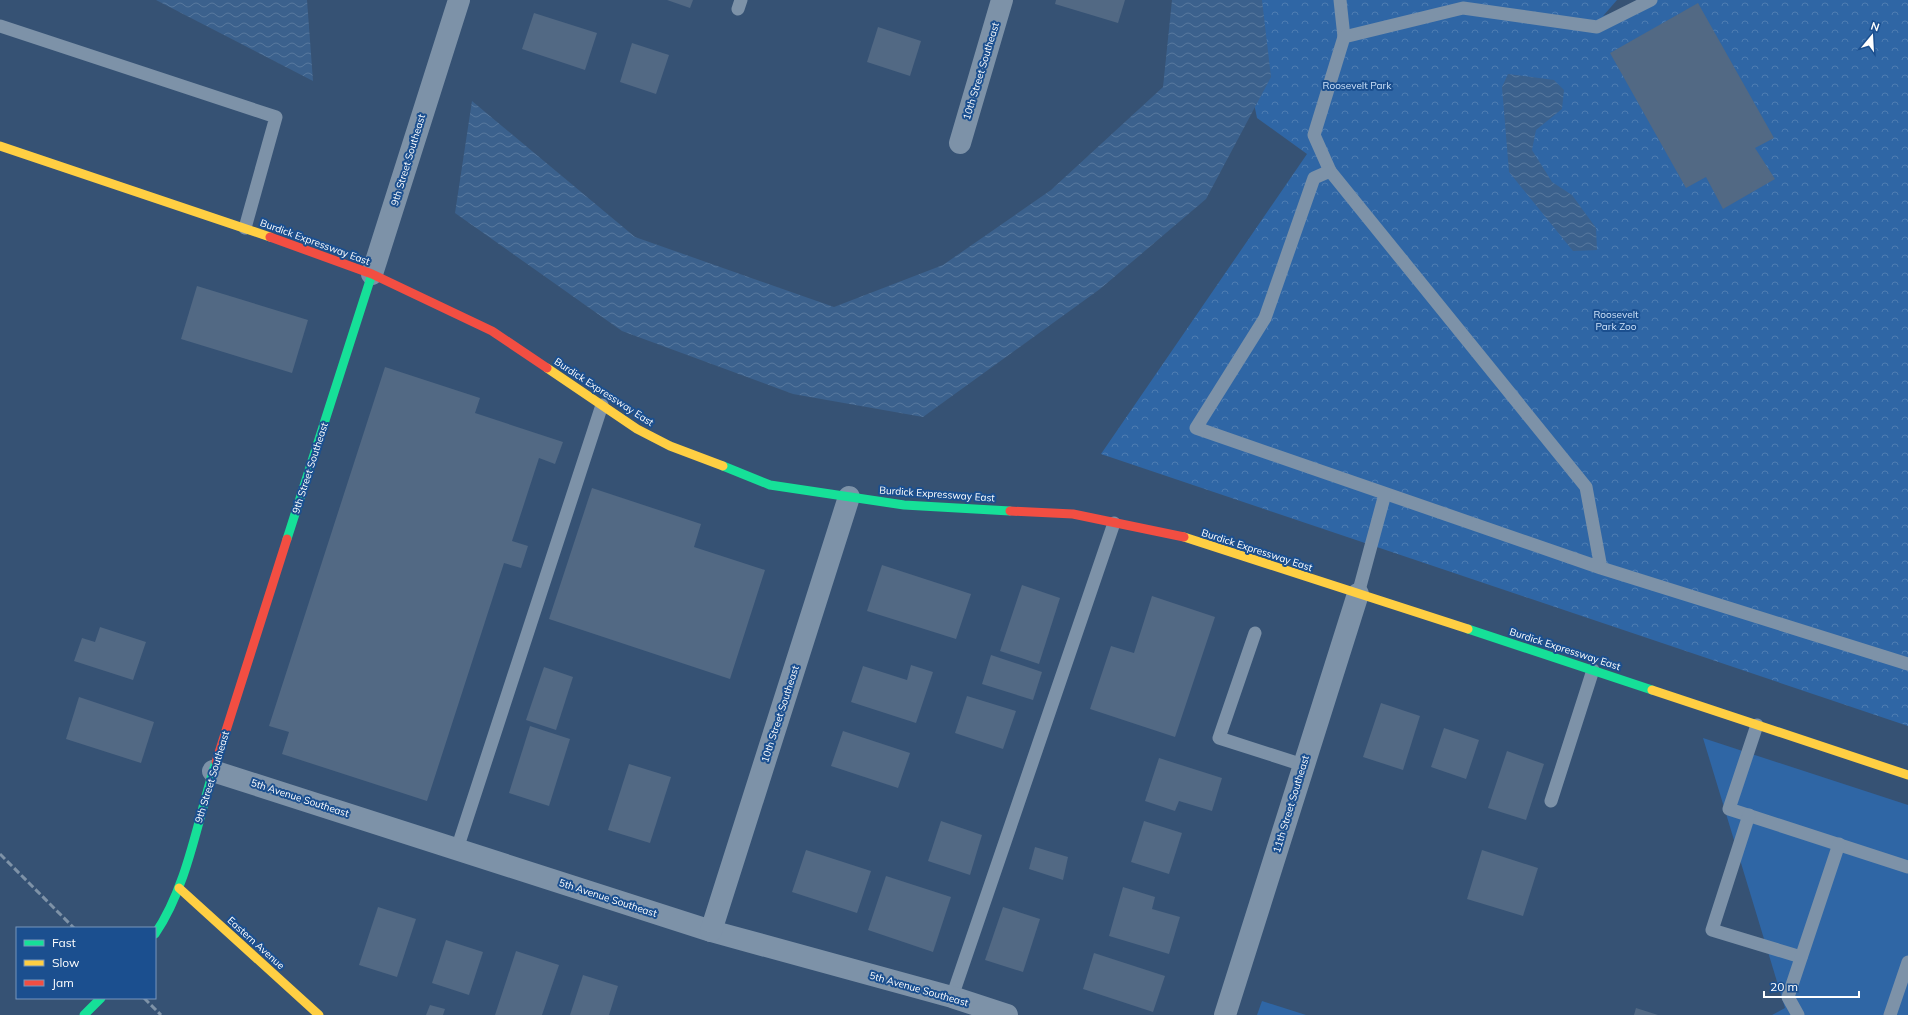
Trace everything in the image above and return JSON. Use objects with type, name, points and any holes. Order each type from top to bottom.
[{"type":"main road","name":"Burdick Expressway East","points":[[0,146],[245,228],[372,274],[492,331],[637,429],[670,446],[770,485],[904,505],[1073,514],[1174,534],[1594,670],[1908,775]]},
{"type":"main road","name":"9th Street Southeast","points":[[156,933],[164,921],[179,888],[213,771],[372,274]]},
{"type":"main road","name":"Eastern Avenue","points":[[179,888],[319,1015]]},
{"type":"main road","points":[[84,1015],[100,999]]},
{"type":"street","name":"9th Street Southeast","points":[[372,274],[459,0]]},
{"type":"street","name":"10th Street Southeast","points":[[960,142],[1002,0]]},
{"type":"street","name":"10th Street Southeast","points":[[711,931],[849,497]]},
{"type":"street","name":"11th Street Southeast","points":[[1225,1015],[1358,594]]},
{"type":"street","name":"5th Avenue Southeast","points":[[213,771],[711,931],[952,997],[1007,1015]]},
{"type":"lane","points":[[1340,0],[1344,37],[1314,135],[1330,171],[1586,487],[1601,568]]},
{"type":"lane","points":[[1344,37],[1463,8],[1597,27],[1651,0]]},
{"type":"lane","points":[[0,26],[276,117],[245,228]]},
{"type":"lane","points":[[1330,171],[1314,178],[1265,318],[1196,428],[1601,568],[1908,664]]},
{"type":"lane","points":[[457,849],[602,405]]},
{"type":"lane","points":[[1358,594],[1385,494]]},
{"type":"lane","points":[[952,997],[1114,523]]},
{"type":"lane","points":[[1255,633],[1219,738],[1303,765]]},
{"type":"lane","points":[[1551,801],[1594,670]]},
{"type":"lane","points":[[1757,725],[1729,809],[1908,866]]},
{"type":"lane","points":[[1749,815],[1712,930],[1801,957]]},
{"type":"lane","points":[[1798,1015],[1788,997],[1839,844]]},
{"type":"lane","points":[[1890,1015],[1908,962]]},
{"type":"green space","name":"Roosevelt Park Zoo","points":[[1233,0],[1617,0],[1603,16],[1647,0],[1908,0],[1908,726],[1101,454],[1307,154],[1257,118]]},
{"type":"green space","points":[[1703,738],[1908,805],[1908,1015],[1772,1015],[1785,1008]]},
{"type":"green space","points":[[1262,1001],[1306,1015],[1257,1015]]},
{"type":"water","points":[[156,0],[307,0],[313,81]]},
{"type":"water","points":[[1172,0],[1262,0],[1271,77],[1206,199],[1100,289],[923,417],[793,394],[622,331],[455,213],[472,101],[635,237],[834,307],[943,265],[1051,190],[1163,87]]},
{"type":"water","points":[[1508,74],[1554,80],[1564,90],[1562,109],[1536,130],[1532,150],[1552,182],[1572,195],[1596,228],[1597,250],[1573,251],[1509,172],[1502,87]]},
{"type":"building","points":[[667,0],[693,0],[690,8]]},
{"type":"building","points":[[1056,0],[1125,0],[1118,23],[1055,4]]},
{"type":"building","points":[[1698,3],[1774,138],[1755,148],[1775,179],[1723,209],[1706,177],[1686,188],[1610,53]]},
{"type":"building","points":[[534,13],[597,33],[585,70],[522,49]]},
{"type":"building","points":[[878,27],[921,41],[910,76],[867,62]]},
{"type":"building","points":[[632,43],[669,55],[656,94],[620,82]]},
{"type":"building","points":[[197,286],[308,320],[292,373],[181,339]]},
{"type":"building","points":[[385,367],[480,398],[475,413],[563,442],[555,464],[539,458],[512,541],[528,546],[521,568],[504,563],[427,801],[282,754],[289,732],[269,726]]},
{"type":"building","points":[[592,488],[701,524],[694,547],[765,570],[730,679],[549,619]]},
{"type":"building","points":[[882,565],[971,594],[956,639],[867,611]]},
{"type":"building","points":[[1022,585],[1060,598],[1039,664],[1000,651]]},
{"type":"building","points":[[1152,596],[1215,617],[1175,737],[1090,709],[1111,646],[1134,653]]},
{"type":"building","points":[[100,627],[146,642],[133,680],[74,661],[82,638],[95,642]]},
{"type":"building","points":[[991,655],[1042,672],[1033,700],[982,684]]},
{"type":"building","points":[[911,665],[933,672],[916,723],[851,702],[863,666],[907,680]]},
{"type":"building","points":[[544,667],[573,677],[556,730],[526,720]]},
{"type":"building","points":[[967,696],[1016,711],[1003,749],[955,733]]},
{"type":"building","points":[[79,697],[154,722],[141,763],[66,739]]},
{"type":"building","points":[[1381,703],[1420,716],[1403,770],[1363,757]]},
{"type":"building","points":[[530,726],[570,739],[549,806],[509,793]]},
{"type":"building","points":[[1444,728],[1479,740],[1466,779],[1431,767]]},
{"type":"building","points":[[843,731],[910,753],[898,788],[831,766]]},
{"type":"building","points":[[1507,751],[1544,764],[1526,820],[1488,808]]},
{"type":"building","points":[[1159,758],[1222,778],[1212,811],[1179,801],[1175,811],[1145,801]]},
{"type":"building","points":[[629,764],[671,777],[650,843],[608,830]]},
{"type":"building","points":[[941,821],[982,835],[970,875],[928,861]]},
{"type":"building","points":[[1144,821],[1182,833],[1169,874],[1131,862]]},
{"type":"building","points":[[1035,847],[1068,857],[1063,880],[1029,869]]},
{"type":"building","points":[[806,850],[871,871],[857,913],[792,892]]},
{"type":"building","points":[[1482,850],[1538,868],[1523,916],[1467,899]]},
{"type":"building","points":[[886,876],[951,897],[933,952],[868,930]]},
{"type":"building","points":[[1123,887],[1155,897],[1152,909],[1180,917],[1169,954],[1109,936]]},
{"type":"building","points":[[378,907],[416,919],[397,977],[359,965]]},
{"type":"building","points":[[1003,907],[1040,919],[1023,972],[985,960]]},
{"type":"building","points":[[446,940],[483,952],[469,995],[432,983]]},
{"type":"building","points":[[516,951],[559,965],[542,1015],[495,1015]]},
{"type":"building","points":[[1094,953],[1165,976],[1153,1012],[1083,989]]},
{"type":"building","points":[[583,975],[618,986],[609,1015],[570,1015]]},
{"type":"building","points":[[430,1005],[445,1009],[443,1015],[426,1015]]},
{"type":"building","points":[[1636,1008],[1658,1015],[1634,1015]]},
{"type":"railway","points":[[0,854],[73,927]]},
{"type":"railway","points":[[145,999],[161,1015]]},
{"type":"traffic: fast","points":[[287,539],[372,274]]},
{"type":"traffic: fast","points":[[723,466],[770,485],[904,505],[1010,511]]},
{"type":"traffic: fast","points":[[1468,629],[1652,690]]},
{"type":"traffic: fast","points":[[156,932],[176,895],[184,873],[216,762]]},
{"type":"traffic: fast","points":[[84,1015],[100,999]]},
{"type":"traffic: slow","points":[[0,146],[270,237]]},
{"type":"traffic: slow","points":[[547,368],[637,429],[670,446],[723,466]]},
{"type":"traffic: slow","points":[[1184,537],[1468,629]]},
{"type":"traffic: slow","points":[[1652,690],[1908,775]]},
{"type":"traffic: slow","points":[[179,888],[319,1015]]},
{"type":"traffic: jam","points":[[270,237],[372,274],[492,331],[547,368]]},
{"type":"traffic: jam","points":[[1010,511],[1073,514],[1184,537]]},
{"type":"traffic: jam","points":[[216,762],[287,539]]},
{"type":"park label","name":"Roosevelt Park","points":[[1357,85]]}]
